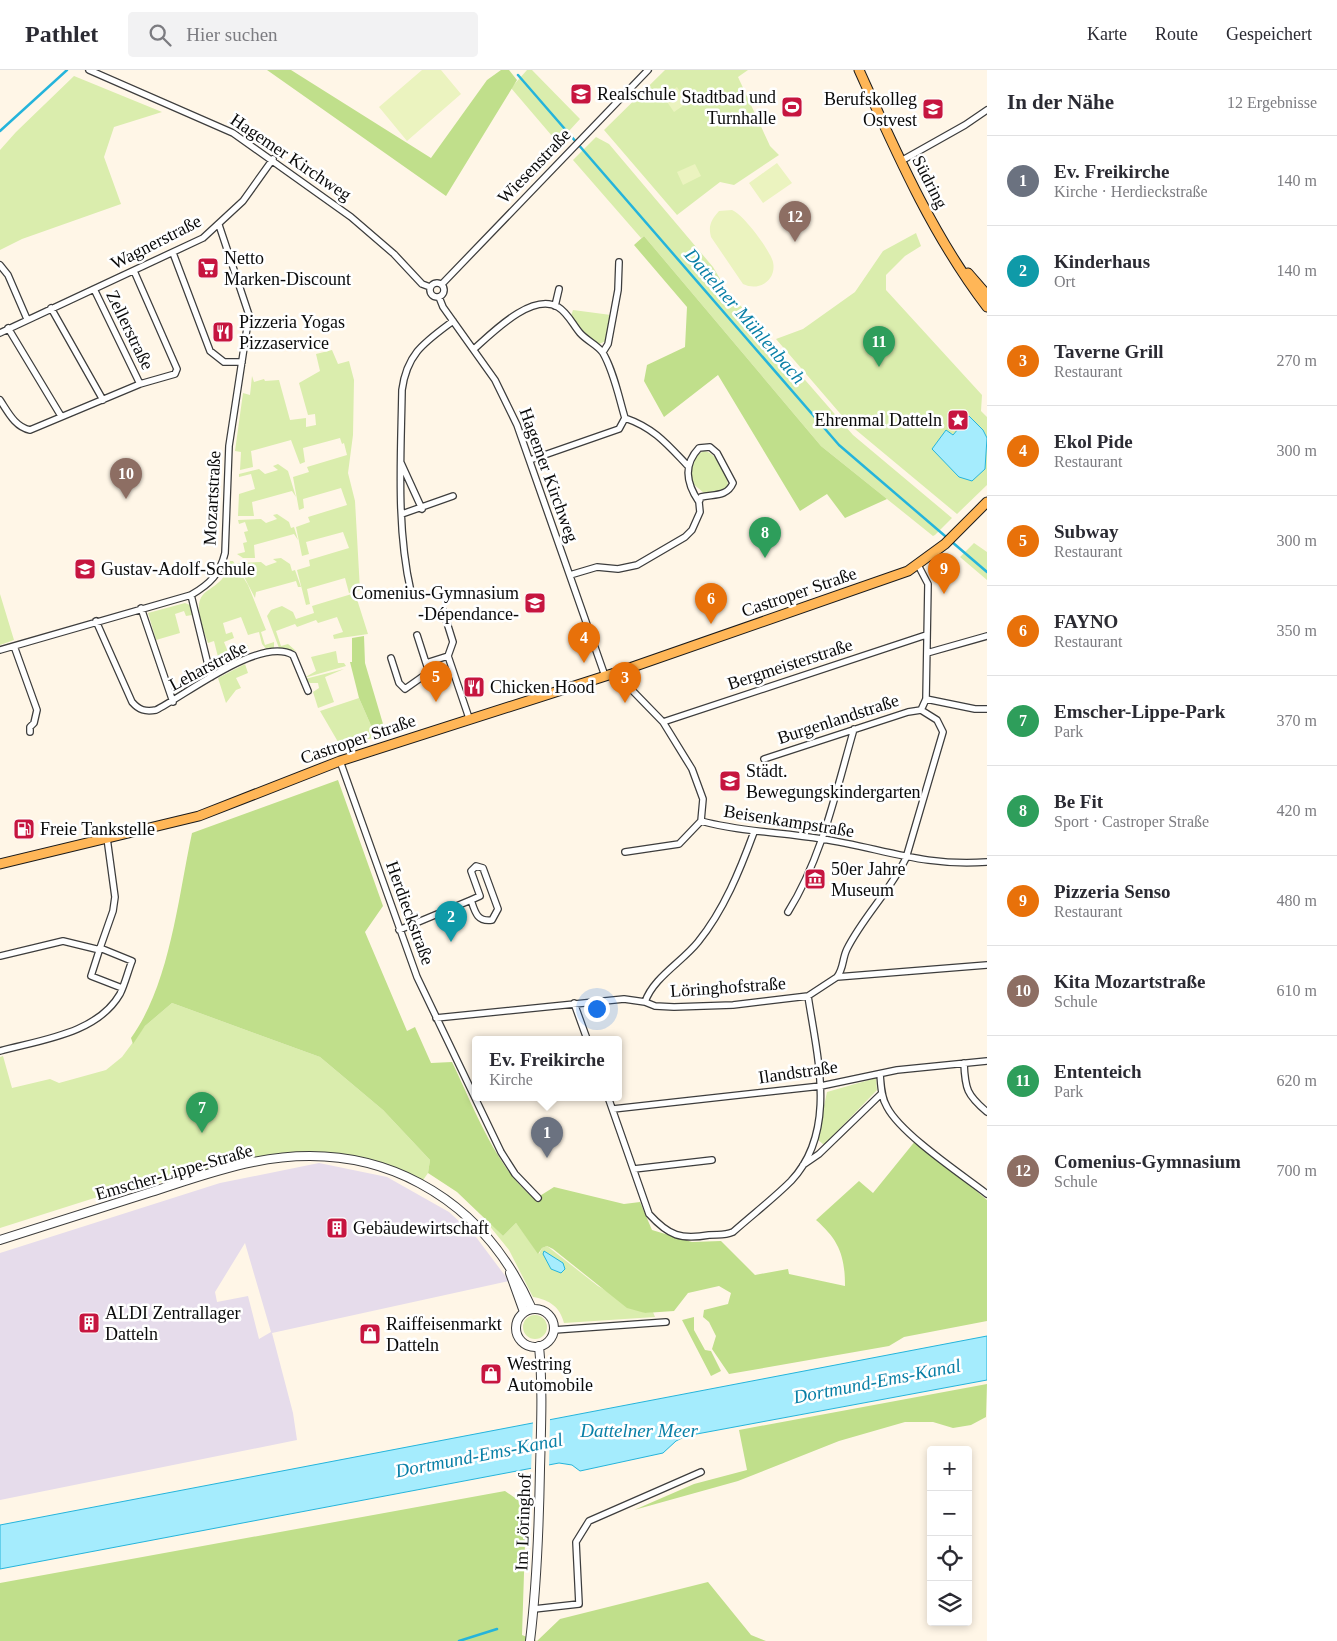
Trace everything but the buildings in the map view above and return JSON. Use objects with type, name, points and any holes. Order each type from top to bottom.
[{"type":"main road","name":"Südring","points":[[859,70],[901,161],[949,253],[985,295],[987,308]]},
{"type":"main road","name":"Castroper Straße","points":[[0,864],[199,816],[340,761],[469,718],[621,671],[899,574],[918,565],[946,544],[987,502]]},
{"type":"street","name":"Hagemer Kirchweg","points":[[88,70],[224,128],[273,159],[352,217],[394,254],[422,284],[430,287],[431,294],[439,297],[443,307],[498,386],[530,460],[605,676]]},
{"type":"street","name":"Wiesenstraße","points":[[442,284],[564,155],[648,70]]},
{"type":"street","points":[[901,161],[965,125],[987,110]]},
{"type":"street","name":"Wagnerstraße","points":[[0,333],[203,238],[220,225],[243,201],[273,159]]},
{"type":"street","name":"Mozartstraße","points":[[0,650],[191,595],[216,576],[222,566],[225,553],[229,446],[248,309],[220,225]]},
{"type":"street","points":[[173,253],[210,351],[224,362],[242,362]]},
{"type":"street","points":[[603,352],[608,344],[618,290],[619,262]]},
{"type":"street","points":[[0,265],[8,276],[27,319]]},
{"type":"street","points":[[0,400],[22,428],[30,430],[140,384],[175,374],[177,369],[134,271]]},
{"type":"street","points":[[430,287],[435,282],[442,284],[444,291],[439,297]]},
{"type":"street","name":"Zellerstraße","points":[[94,289],[140,384]]},
{"type":"street","points":[[555,306],[559,289]]},
{"type":"street","points":[[474,349],[515,314],[541,304],[555,306],[565,312],[582,335],[603,352],[626,418],[623,424],[614,431],[530,460]]},
{"type":"street","points":[[51,308],[103,400]]},
{"type":"street","points":[[411,592],[405,566],[402,514],[402,390],[404,374],[411,358],[426,342],[454,321]]},
{"type":"street","points":[[8,328],[61,416]]},
{"type":"street","points":[[626,418],[644,425],[660,436],[687,465]]},
{"type":"street","points":[[570,575],[597,567],[618,569],[637,565],[685,537],[692,530],[700,512],[699,502],[688,483],[687,465],[698,448],[710,447],[717,453],[733,483],[730,490],[723,494],[702,497],[699,502]]},
{"type":"street","points":[[401,463],[422,509]]},
{"type":"street","points":[[402,514],[422,509],[453,496]]},
{"type":"street","points":[[837,977],[843,970],[848,948],[899,872],[906,858],[943,732],[937,720],[921,710],[926,699],[928,584],[918,565]]},
{"type":"street","points":[[191,595],[211,677]]},
{"type":"street","points":[[142,608],[173,702]]},
{"type":"street","points":[[443,610],[453,642],[448,656],[469,718]]},
{"type":"street","name":"Leharstraße","points":[[96,621],[132,702],[138,709],[148,712],[173,702],[211,677],[252,656],[282,650],[293,655],[308,691]]},
{"type":"street","points":[[391,658],[399,683],[405,689],[429,672],[417,635]]},
{"type":"street","name":"Bergmeisterstraße","points":[[663,722],[926,635]]},
{"type":"street","points":[[927,653],[987,636]]},
{"type":"street","points":[[14,646],[37,710],[34,723],[30,727],[30,732]]},
{"type":"street","points":[[426,663],[448,656]]},
{"type":"street","name":"Beisenkampstraße","points":[[621,671],[627,685],[663,722],[692,769],[703,799],[701,821],[730,829],[822,839],[906,858],[956,864],[987,862]]},
{"type":"street","points":[[926,699],[975,709],[987,709]]},
{"type":"street","name":"Burgenlandstraße","points":[[764,759],[908,712],[921,710]]},
{"type":"street","points":[[788,912],[798,897],[822,839],[854,729]]},
{"type":"street","name":"Herdieckstraße","points":[[340,761],[417,977],[472,1092]]},
{"type":"street","points":[[625,852],[680,844],[701,821]]},
{"type":"street","points":[[645,1002],[652,986],[672,970],[704,934],[725,901],[754,832]]},
{"type":"street","points":[[107,838],[115,897],[113,911],[91,976],[122,988]]},
{"type":"street","points":[[399,930],[480,896],[472,871],[476,866],[483,868],[498,909],[496,916],[492,920],[484,921],[477,917],[471,900]]},
{"type":"street","points":[[0,956],[63,941],[100,949],[132,961],[122,988],[111,1006],[86,1025],[70,1032],[0,1051]]},
{"type":"street","name":"Löringhofstraße","points":[[436,1018],[624,1000],[645,1002],[655,1006],[674,1007],[733,1005],[808,996],[837,977],[987,965]]},
{"type":"street","points":[[609,1101],[649,1214],[658,1224],[688,1238],[725,1235],[732,1232],[791,1181],[802,1167],[814,1142],[820,1115],[821,1086],[808,996]]},
{"type":"street","points":[[574,1004],[586,1036]]},
{"type":"street","name":"Ilandstraße","points":[[612,1109],[821,1086],[897,1070],[987,1061]]},
{"type":"street","points":[[964,1063],[964,1084],[968,1094],[987,1112]]},
{"type":"street","points":[[880,1074],[882,1094],[887,1108],[899,1124],[987,1194]]},
{"type":"street","points":[[802,1167],[819,1154],[882,1094]]},
{"type":"street","name":"Herdieckstraße","points":[[476,1101],[501,1152],[515,1174],[538,1198]]},
{"type":"street","name":"Emscher-Lippe-Straße","points":[[0,1240],[216,1171],[254,1162],[295,1157],[354,1159],[378,1165],[421,1183],[446,1199],[470,1218],[518,1278],[528,1310]]},
{"type":"street","points":[[634,1169],[712,1160]]},
{"type":"street","points":[[528,1310],[545,1312],[550,1316],[554,1330],[549,1340],[539,1346],[526,1345],[517,1335],[516,1322],[528,1310]]},
{"type":"street","points":[[554,1330],[666,1322]]},
{"type":"street","name":"Im Löringhof","points":[[530,1641],[534,1609],[540,1479],[542,1389],[539,1346]]},
{"type":"street","points":[[534,1609],[579,1604],[576,1542],[581,1531],[589,1521],[701,1472]]},
{"type":"shaded area","points":[[319,1163],[387,1177],[449,1212],[476,1237],[509,1281],[272,1333],[293,1413],[297,1440],[0,1500],[0,1253],[220,1183]],"holes":[[[245,1243],[271,1332],[259,1339],[248,1296],[217,1302],[215,1292]]]},
{"type":"green space","points":[[267,70],[291,70],[431,158],[487,80],[501,70],[509,70],[517,80],[446,196]]},
{"type":"green space","points":[[422,70],[441,70],[461,94],[407,141],[379,107]]},
{"type":"green space","points":[[527,70],[532,70],[580,119],[558,143],[511,88]]},
{"type":"green space","points":[[665,70],[748,70],[738,77],[770,146],[779,155],[734,185],[720,182],[677,215],[604,130]]},
{"type":"green space","points":[[74,76],[162,112],[114,127],[104,157],[121,204],[22,239],[0,250],[0,150]]},
{"type":"green space","points":[[677,87],[687,103],[674,112],[663,96]]},
{"type":"green space","points":[[596,137],[609,144],[713,267],[726,289],[853,435],[952,518],[935,535],[933,536],[821,446],[644,236],[641,238],[573,160]]},
{"type":"green space","points":[[777,163],[792,183],[763,203],[749,183]]},
{"type":"green space","points":[[695,164],[701,176],[683,185],[677,172]]},
{"type":"green space","points":[[732,210],[743,218],[771,256],[774,268],[766,283],[755,286],[743,284],[711,237],[710,226],[716,214],[719,211]]},
{"type":"green space","points":[[916,233],[921,246],[905,256],[886,275],[886,290],[982,395],[981,411],[987,417],[987,485],[957,514],[850,425],[776,339],[803,329],[855,292],[883,251]]},
{"type":"green space","points":[[644,236],[821,446],[887,499],[845,518],[827,494],[800,511],[718,375],[664,417],[644,381],[647,365],[685,347],[687,307],[634,245]]},
{"type":"green space","points":[[573,310],[611,315],[606,341],[599,344],[586,335],[571,316]]},
{"type":"green space","points":[[332,350],[338,364],[349,361],[354,380],[353,435],[348,473],[355,501],[360,590],[349,593],[345,578],[307,589],[310,604],[306,605],[297,570],[310,566],[309,560],[349,548],[343,532],[306,542],[309,554],[302,556],[296,527],[310,522],[308,517],[347,505],[341,488],[303,499],[304,508],[299,510],[293,477],[309,472],[307,467],[347,455],[344,443],[342,444],[340,438],[303,448],[305,462],[300,464],[291,440],[251,451],[253,467],[240,470],[241,452],[235,451],[243,393],[250,395],[252,376],[254,382],[264,379],[265,381],[279,380],[290,420],[306,418],[306,427],[316,425],[315,414],[308,415],[299,383],[320,371],[316,354]]},
{"type":"green space","points":[[704,451],[709,452],[721,465],[728,482],[728,487],[718,492],[704,493],[692,483],[693,464],[697,456]]},
{"type":"green space","points":[[278,464],[288,471],[296,497],[292,491],[252,502],[254,516],[238,516],[239,494],[255,489],[251,474],[239,477],[239,474],[259,469],[265,474],[278,470],[273,466]]},
{"type":"green space","points":[[277,514],[289,522],[291,528],[294,527],[298,540],[294,534],[254,545],[255,558],[243,558],[237,554],[245,552],[243,543],[247,542],[244,532],[248,531],[245,522],[239,524],[238,520],[261,519],[266,523],[277,519],[273,515]]},
{"type":"green space","points":[[974,543],[987,552],[987,580],[960,557]]},
{"type":"green space","points":[[281,558],[290,564],[292,571],[295,570],[301,587],[298,587],[296,581],[256,592],[255,598],[237,563],[261,562],[266,566],[277,562],[273,559]]},
{"type":"green space","points":[[230,561],[233,561],[248,585],[266,630],[261,632],[265,645],[274,642],[274,649],[268,651],[262,644],[259,632],[248,635],[241,617],[223,623],[226,634],[232,632],[234,638],[224,642],[228,652],[248,645],[249,651],[216,669],[212,659],[218,657],[214,641],[208,643],[201,622],[199,605],[203,595],[224,577]]},
{"type":"green space","points":[[355,593],[368,634],[334,639],[333,635],[343,632],[337,617],[318,623],[316,620],[297,627],[295,624],[276,631],[281,646],[288,644],[296,651],[279,648],[267,616],[271,610],[282,606],[293,612],[296,619],[314,613],[312,606]]},
{"type":"green space","points":[[0,594],[14,640],[0,645]]},
{"type":"green space","points":[[185,603],[190,605],[192,615],[186,616],[184,611],[175,614],[180,633],[156,640],[148,613]]},
{"type":"green space","points":[[364,636],[365,663],[386,734],[376,737],[359,698],[350,662],[352,662],[352,638]]},
{"type":"green space","points":[[336,651],[338,663],[344,663],[346,666],[304,678],[316,671],[311,657]]},
{"type":"green space","points":[[245,664],[248,673],[236,678],[241,688],[236,690],[226,703],[218,678]]},
{"type":"green space","points":[[344,669],[325,677],[334,702],[318,708],[313,692],[319,688],[318,683],[310,683],[305,679]]},
{"type":"green space","points":[[359,698],[376,737],[341,747],[320,711]]},
{"type":"green space","points":[[338,780],[383,906],[365,932],[407,1031],[415,1027],[431,1063],[452,1062],[497,1154],[521,1186],[535,1199],[554,1187],[624,1204],[640,1202],[652,1230],[692,1242],[721,1241],[755,1275],[788,1269],[789,1274],[845,1286],[844,1266],[839,1249],[824,1227],[816,1220],[859,1181],[873,1193],[916,1140],[987,1200],[987,1321],[904,1337],[889,1346],[729,1374],[712,1349],[716,1336],[709,1322],[703,1317],[704,1310],[728,1304],[731,1293],[719,1286],[688,1293],[674,1311],[645,1313],[627,1308],[553,1249],[547,1246],[542,1248],[538,1254],[516,1223],[503,1236],[457,1192],[428,1173],[430,1160],[383,1110],[320,1057],[172,1003],[145,1026],[133,1044],[131,1038],[144,1016],[164,967],[192,833]]},
{"type":"green space","points":[[172,1003],[320,1057],[383,1110],[430,1160],[428,1173],[421,1183],[401,1172],[326,1156],[216,1170],[107,1194],[0,1228],[0,1057],[3,1056],[12,1088],[50,1079],[59,1083],[106,1070],[122,1057],[145,1026]]},
{"type":"green space","points":[[876,1078],[877,1090],[824,1145],[817,1139],[827,1092]]},
{"type":"green space","points":[[490,1223],[503,1236],[516,1223],[539,1254],[542,1248],[547,1246],[598,1286],[645,1313],[653,1312],[655,1317],[564,1323],[560,1313],[553,1305],[533,1297],[509,1250],[488,1224]]},
{"type":"green space","points":[[535,1315],[540,1316],[546,1322],[546,1332],[540,1338],[535,1339],[530,1338],[524,1332],[523,1327],[524,1322],[530,1316]]},
{"type":"green space","points":[[694,1317],[694,1330],[705,1350],[711,1351],[721,1371],[711,1376],[682,1320]]},
{"type":"green space","points":[[987,1384],[986,1417],[971,1425],[953,1428],[933,1422],[905,1422],[839,1441],[738,1481],[634,1510],[694,1484],[747,1470],[739,1430]]},
{"type":"green space","points":[[505,1491],[518,1500],[526,1512],[522,1635],[537,1641],[0,1641],[0,1583]]},
{"type":"green space","points":[[708,1582],[751,1635],[766,1641],[537,1641],[560,1619]]},
{"type":"water","points":[[969,416],[983,430],[987,438],[985,469],[972,481],[959,477],[932,449],[946,430],[953,435]]},
{"type":"water","points":[[544,1251],[563,1263],[565,1269],[561,1273],[551,1269],[543,1254]]},
{"type":"water","name":"Dattelner Meer","points":[[987,1336],[987,1380],[686,1436],[676,1441],[663,1453],[580,1471],[572,1465],[559,1463],[0,1569],[0,1525]]},
{"type":"pier","points":[[550,1418],[549,1467],[531,1470],[533,1421]]},
{"type":"waterway","points":[[0,131],[67,70]]},
{"type":"waterway","name":"Dattelner Mühlenbach","points":[[518,75],[839,445],[987,572]]},
{"type":"waterway","points":[[459,1641],[497,1629]]},
{"type":"place","name":"Realschule","points":[[581,94]]},
{"type":"place","name":"Stadtbad und Turnhalle","points":[[792,107]]},
{"type":"place","name":"Berufskolleg Ostvest","points":[[933,109]]},
{"type":"place","name":"Comenius-Gymnasium","points":[[795,242]]},
{"type":"place","name":"Netto Marken-Discount","points":[[208,268]]},
{"type":"place","name":"Pizzeria Yogas Pizzaservice","points":[[223,332]]},
{"type":"place","name":"Ententeich","points":[[879,367]]},
{"type":"place","name":"Ehrenmal Datteln","points":[[958,420]]},
{"type":"place","name":"Kita Mozartstraße","points":[[126,499]]},
{"type":"place","name":"Be Fit","points":[[765,558]]},
{"type":"place","name":"Gustav-Adolf-Schule","points":[[85,569]]},
{"type":"place","name":"Pizzeria Senso","points":[[944,594]]},
{"type":"place","name":"Comenius-Gymnasium -Dépendance-","points":[[535,603]]},
{"type":"place","name":"FAYNO","points":[[711,624]]},
{"type":"place","name":"Ekol Pide","points":[[584,663]]},
{"type":"place","name":"Chicken Hood","points":[[474,687]]},
{"type":"place","name":"Subway","points":[[436,702]]},
{"type":"place","name":"Taverne Grill","points":[[625,703]]},
{"type":"place","name":"Städt. Bewegungskindergarten","points":[[730,781]]},
{"type":"place","name":"Freie Tankstelle","points":[[24,829]]},
{"type":"place","name":"50er Jahre Museum","points":[[815,879]]},
{"type":"place","name":"Kinderhaus","points":[[451,942]]},
{"type":"place","name":"Emscher-Lippe-Park","points":[[202,1133]]},
{"type":"place","name":"Ev. Freikirche","points":[[547,1158]]},
{"type":"place","name":"Gebäudewirtschaft","points":[[337,1228]]},
{"type":"place","name":"ALDI Zentrallager Datteln","points":[[89,1323]]},
{"type":"place","name":"Raiffeisenmarkt Datteln","points":[[370,1334]]},
{"type":"place","name":"Westring Automobile","points":[[491,1374]]},
{"type":"water label","name":"Dortmund-Ems-Kanal","points":[[877,1381]]},
{"type":"water label","name":"Dortmund-Ems-Kanal","points":[[479,1455]]}]
